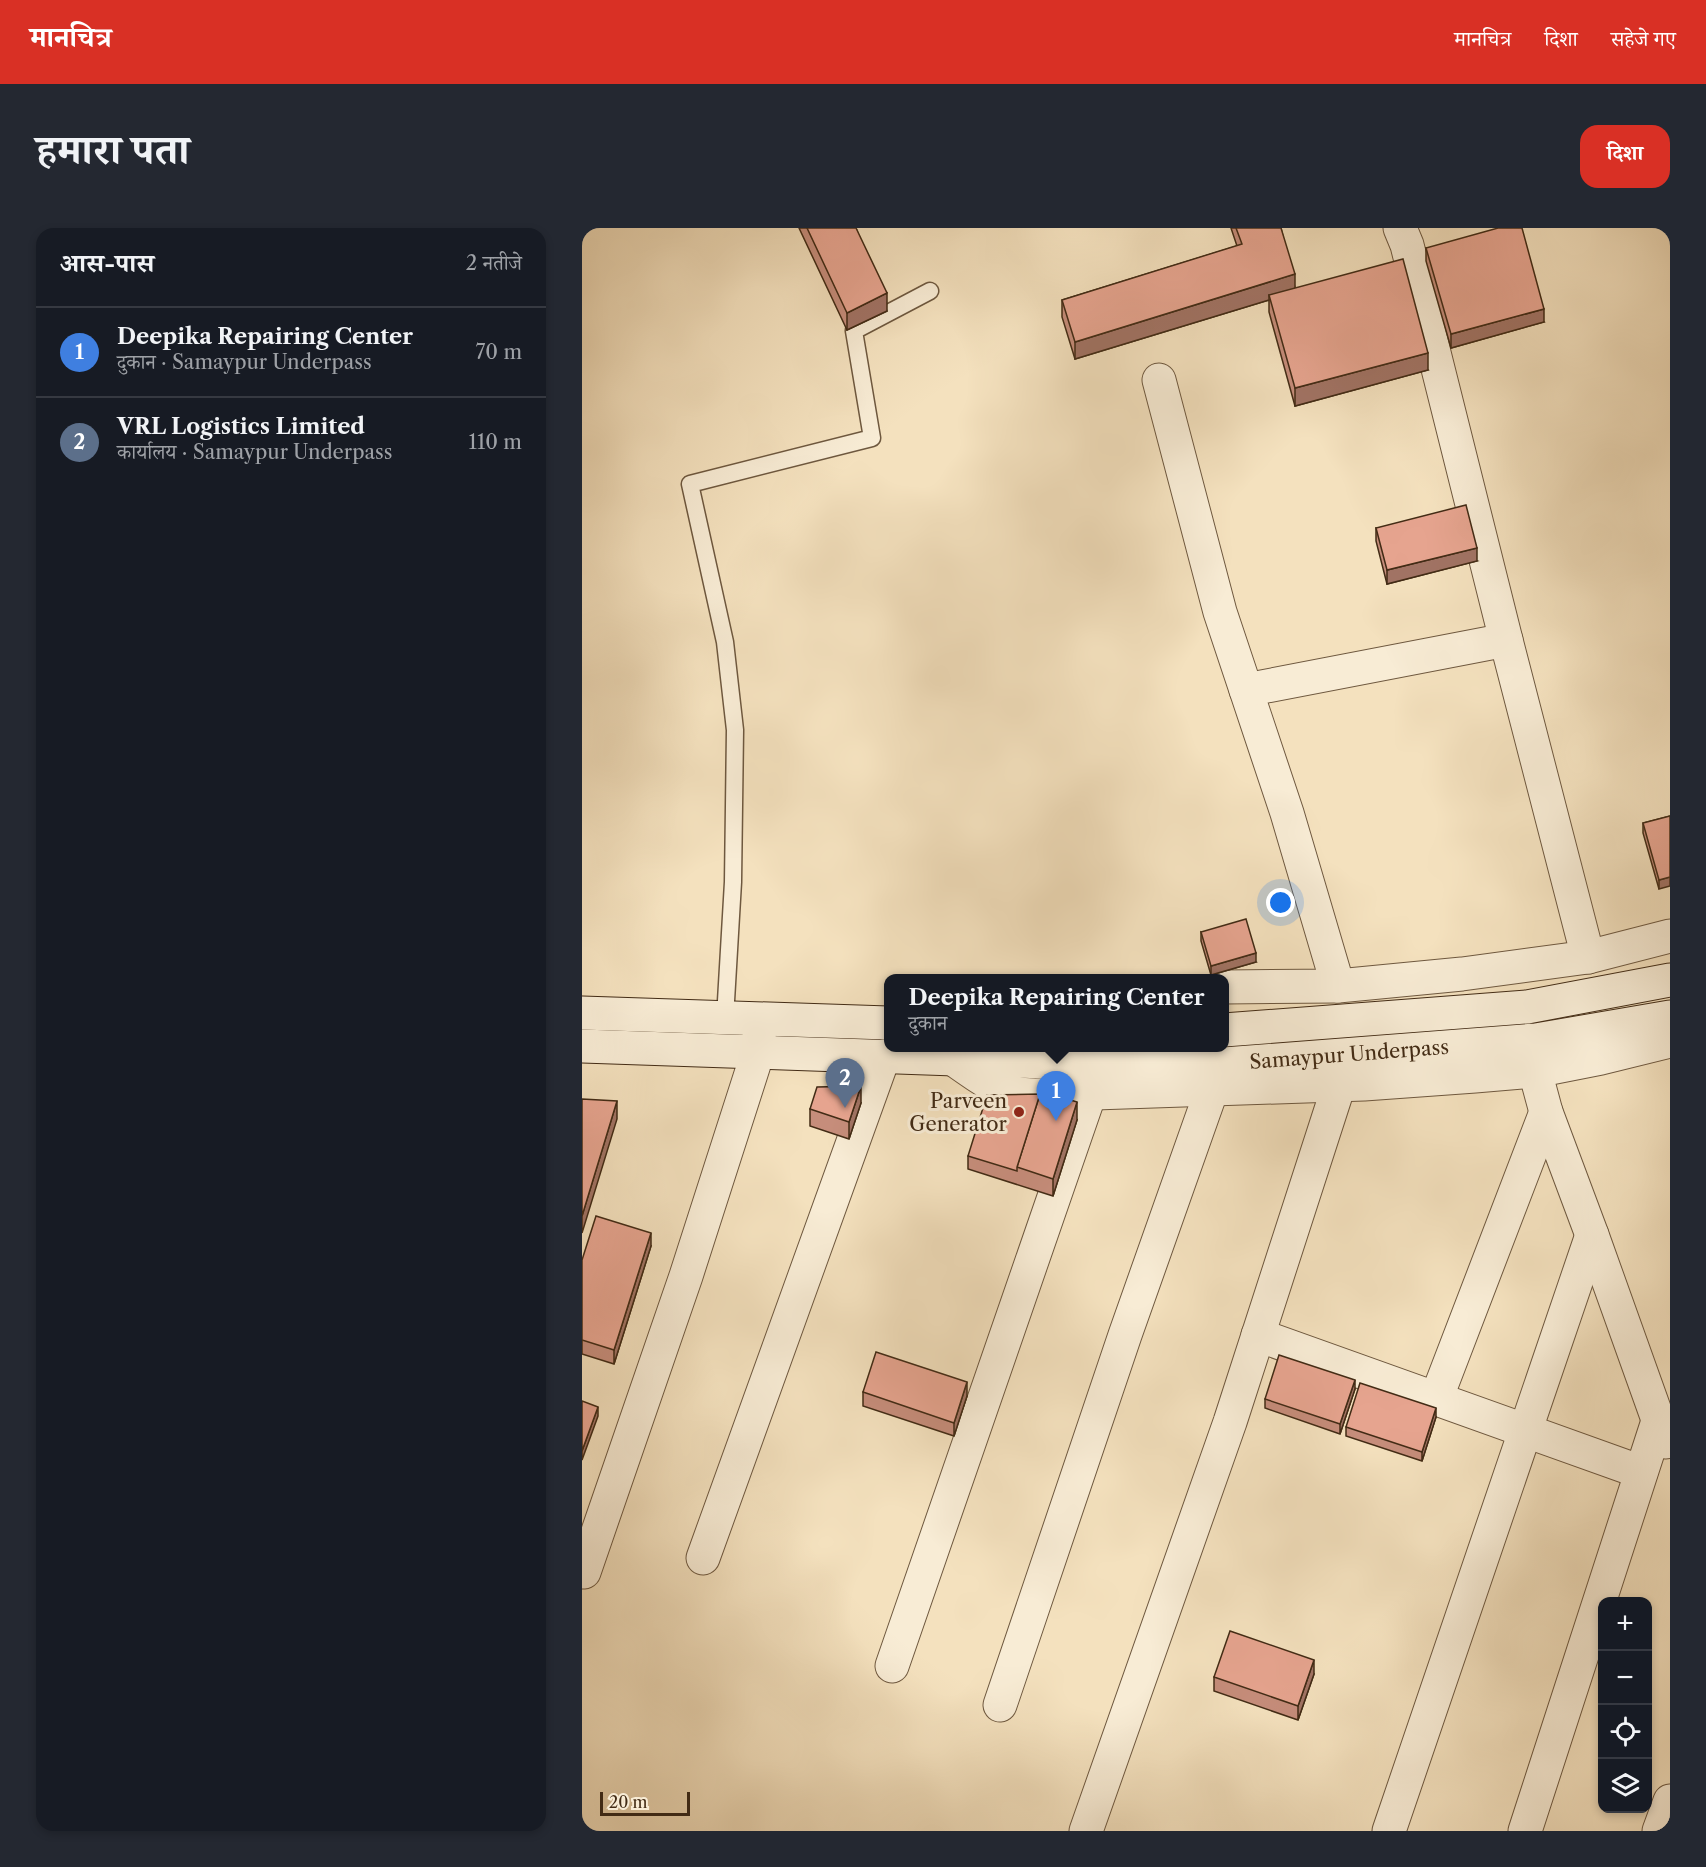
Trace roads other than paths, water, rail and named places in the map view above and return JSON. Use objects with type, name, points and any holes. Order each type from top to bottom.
[{"type":"street","points":[[1400,228],[1407,245],[1588,957]]},
{"type":"street","points":[[1159,380],[1220,612],[1287,813],[1338,986]]},
{"type":"street","points":[[1246,690],[1506,639]]},
{"type":"street","points":[[1229,987],[1338,986],[1462,974],[1588,957],[1670,936]]},
{"type":"street","name":"Samaypur Underpass","points":[[1229,1030],[1527,1007],[1670,980]]},
{"type":"street","points":[[582,1013],[884,1023]]},
{"type":"street","name":"Samaypur Underpass","points":[[582,1046],[1185,1066],[1536,1040],[1670,1017]]},
{"type":"street","points":[[584,1572],[686,1276],[758,1052],[760,1019]]},
{"type":"street","points":[[953,1059],[997,1088],[1010,1093],[1036,1095],[1339,1085],[1535,1071],[1670,1041]]},
{"type":"street","points":[[703,1558],[884,1056]]},
{"type":"street","points":[[1535,1071],[1546,1112],[1670,1451]]},
{"type":"street","points":[[1086,1831],[1230,1422],[1339,1085]]},
{"type":"street","points":[[1000,1705],[1125,1335],[1212,1089]]},
{"type":"street","points":[[892,1666],[1090,1093]]},
{"type":"street","points":[[1436,1399],[1546,1112]]},
{"type":"street","points":[[1389,1831],[1592,1235]]},
{"type":"street","points":[[1258,1335],[1641,1472]]},
{"type":"street","points":[[1525,1831],[1658,1421]]},
{"type":"street","points":[[1659,1831],[1670,1800]]},
{"type":"lane","points":[[725,1018],[733,882],[735,730],[725,642],[690,484],[872,438],[854,331],[930,291]]},
{"type":"place","name":"VRL Logistics Limited","points":[[845,1108]]},
{"type":"place","name":"Parveen Generator","points":[[1019,1112]]},
{"type":"place","name":"Deepika Repairing Center","points":[[1056,1121]]}]
